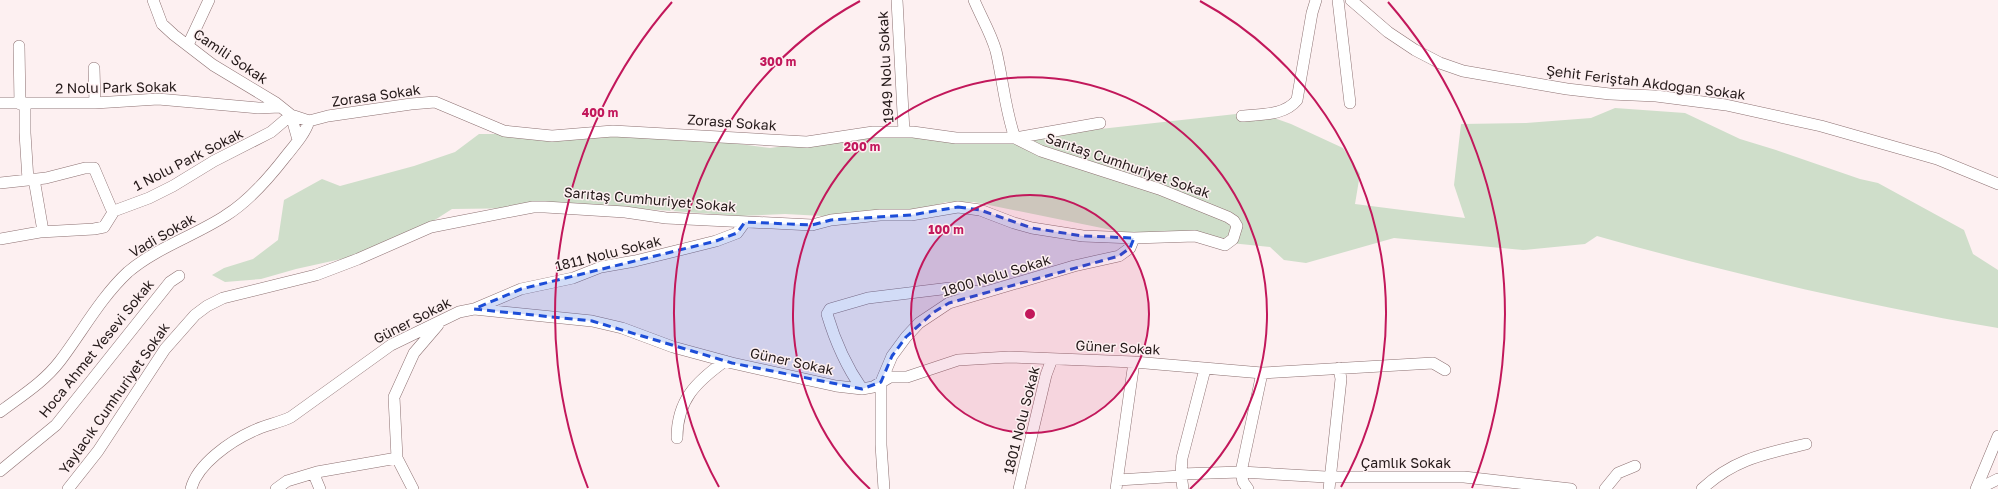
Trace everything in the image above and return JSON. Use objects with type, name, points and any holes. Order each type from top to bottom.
[{"type":"street","name":"Camili Sokak","points":[[153,0],[162,24],[212,65],[291,115],[309,121]]},
{"type":"street","points":[[188,45],[209,0]]},
{"type":"street","name":"1949 Nolu Sokak","points":[[896,0],[904,132]]},
{"type":"street","points":[[974,0],[993,42],[1003,86],[1007,115],[1015,138],[1100,123]]},
{"type":"street","points":[[1242,116],[1281,112],[1292,107],[1297,100],[1312,13],[1316,0]]},
{"type":"street","points":[[1338,0],[1350,103]]},
{"type":"street","name":"Şehit Feriştah Akdoğan Sokak","points":[[1351,0],[1388,32],[1415,50],[1440,63],[1473,73],[1567,89],[1610,94],[1656,96],[1726,105],[1821,126],[1937,159],[1998,184]]},
{"type":"street","points":[[19,46],[24,133],[31,180],[43,232]]},
{"type":"street","points":[[94,68],[95,103]]},
{"type":"street","name":"2 Nolu Park Sokak","points":[[0,103],[95,103],[158,99],[258,108],[280,107]]},
{"type":"street","name":"Zorasa Sokak","points":[[309,121],[328,116],[435,102],[504,131],[552,136],[612,131],[807,142],[873,132],[904,132],[956,138],[1015,138]]},
{"type":"street","points":[[291,115],[298,140]]},
{"type":"street","name":"1 Nolu Park Sokak","points":[[114,211],[149,198],[172,186],[214,161],[265,135],[291,115]]},
{"type":"street","name":"Vadi Sokak","points":[[0,412],[28,392],[48,375],[108,296],[128,273],[146,259],[227,215],[275,170],[298,140],[309,121]]},
{"type":"street","name":"Sarıtaş Cumhuriyet Sokak","points":[[474,218],[545,207],[625,212],[666,218],[812,225],[831,220],[880,215],[911,215],[958,206],[980,210],[1032,228],[1083,236],[1134,238],[1195,236],[1225,244],[1233,239],[1237,226],[1234,221],[1228,217],[1159,189],[1105,173],[1041,150],[1015,138]]},
{"type":"street","points":[[0,183],[31,180],[94,168],[111,208],[114,211],[104,227],[94,230],[43,232],[0,239]]},
{"type":"street","name":"Yaylacık Cumhuriyet Sokak","points":[[68,489],[98,451],[165,349],[195,315],[207,306],[223,298],[316,275],[358,259],[431,227],[474,218]]},
{"type":"street","name":"1811 Nolu Sokak","points":[[474,309],[521,289],[572,278],[602,268],[716,241],[737,233],[745,222]]},
{"type":"street","name":"1800 Nolu Sokak","points":[[884,489],[881,445],[881,382],[892,356],[919,323],[949,303],[983,292],[1018,284],[1074,266],[1119,256],[1130,248],[1134,238]]},
{"type":"street","name":"Hoca Ahmet Yesevi Sokak","points":[[0,471],[56,425],[170,282],[179,276]]},
{"type":"street","points":[[862,389],[843,356],[827,314],[830,309],[868,298],[950,288],[983,292]]},
{"type":"street","name":"Güner Sokak","points":[[191,489],[197,473],[228,445],[254,430],[279,423],[291,417],[390,345],[459,312],[474,309],[592,321],[622,328],[672,347],[726,362],[836,386],[862,389],[873,387],[890,377],[907,377],[958,360],[1009,357],[1134,362],[1262,373],[1433,363],[1444,370]]},
{"type":"street","points":[[413,489],[397,458],[394,397],[414,353],[441,321]]},
{"type":"street","name":"1801 Nolu Sokak","points":[[1019,489],[1046,375],[1052,359]]},
{"type":"street","points":[[677,438],[677,421],[695,386],[704,376],[726,362]]},
{"type":"street","points":[[1117,484],[1134,362]]},
{"type":"street","points":[[1329,489],[1341,379],[1344,368]]},
{"type":"street","points":[[1183,489],[1181,475],[1182,458],[1205,369]]},
{"type":"street","points":[[1248,489],[1243,482],[1241,472],[1262,373]]},
{"type":"street","points":[[1977,489],[1998,436]]},
{"type":"street","points":[[1702,489],[1716,476],[1737,464],[1769,453],[1806,444]]},
{"type":"street","points":[[276,489],[287,481],[317,472],[397,458]]},
{"type":"street","points":[[1605,489],[1618,473],[1635,466]]},
{"type":"street","points":[[317,472],[315,477],[320,489]]},
{"type":"street","name":"Çamlık Sokak","points":[[1117,484],[1181,475],[1241,472],[1331,477],[1460,477],[1571,489]]},
{"type":"street","points":[[1460,477],[1463,489]]},
{"type":"street","points":[[1977,489],[1998,479]]},
{"type":"highlighted area","points":[[958,207],[980,210],[1032,228],[1083,236],[1134,238],[1130,248],[1119,256],[949,303],[934,312],[906,337],[892,356],[881,382],[862,389],[732,363],[592,321],[474,309],[521,289],[716,241],[737,233],[745,222],[812,225],[831,220],[911,215]]},
{"type":"green space","points":[[1615,108],[1685,113],[1740,139],[1860,179],[1878,183],[1964,230],[1973,254],[1998,270],[1998,328],[1847,299],[1696,263],[1597,236],[1585,244],[1523,250],[1394,238],[1306,263],[1284,260],[1270,247],[1171,237],[1141,236],[974,202],[946,202],[905,214],[860,218],[785,214],[740,216],[617,207],[452,209],[391,248],[296,269],[261,279],[225,282],[212,275],[224,268],[253,259],[278,240],[284,200],[322,179],[340,186],[414,166],[455,152],[479,134],[501,134],[544,141],[614,134],[709,140],[770,148],[892,131],[992,138],[1073,132],[1245,113],[1266,115],[1291,124],[1343,148],[1360,174],[1355,204],[1465,218],[1454,185],[1461,124],[1526,123],[1591,118]]}]
